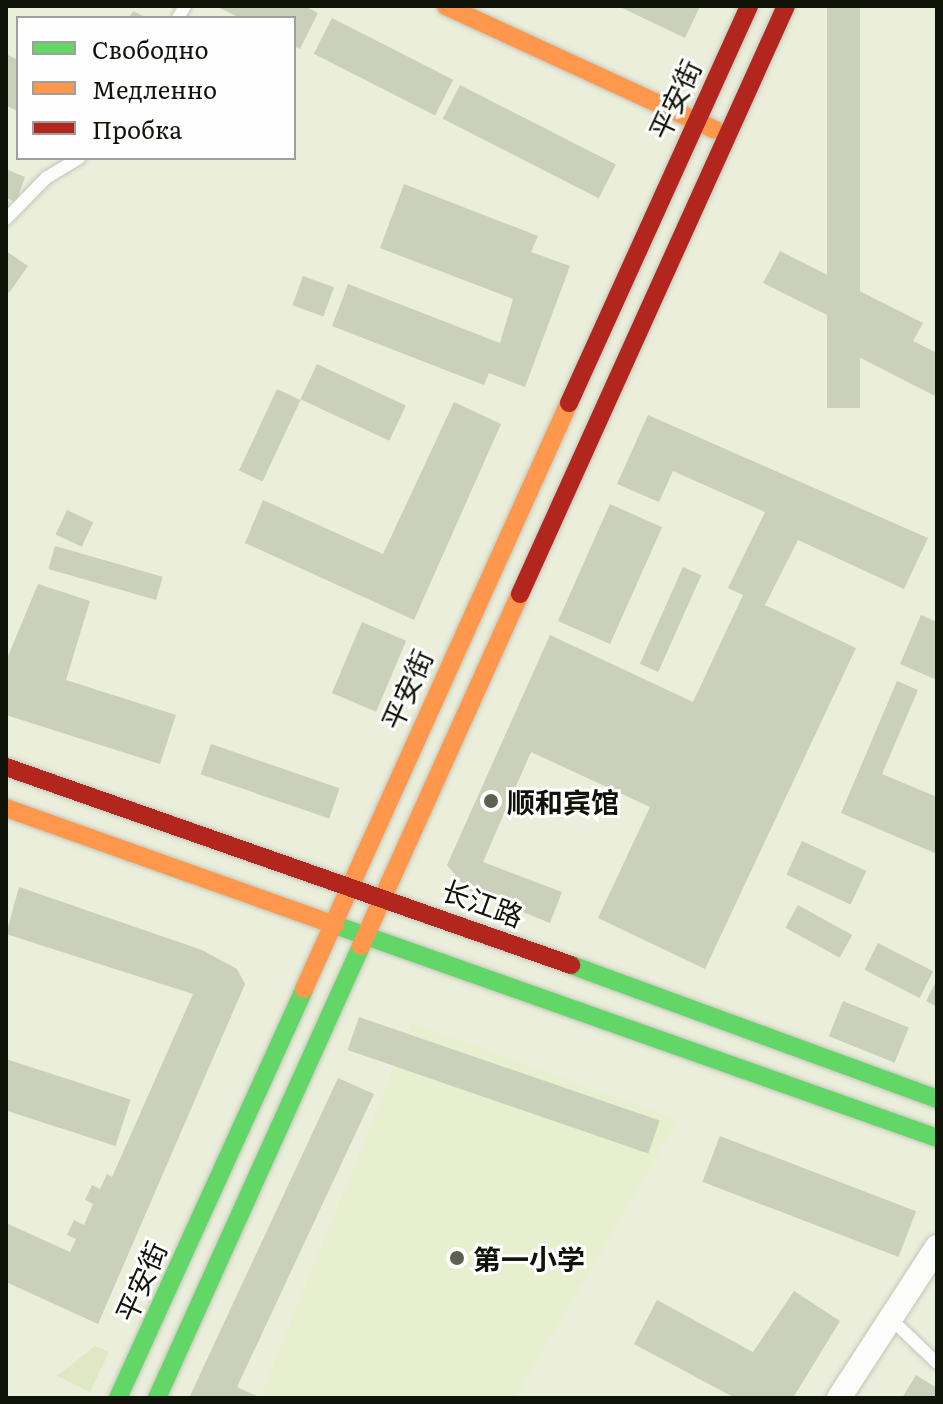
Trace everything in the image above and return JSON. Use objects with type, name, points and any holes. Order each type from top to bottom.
[{"type":"main road","points":[[446,6],[726,136]]},
{"type":"main road","name":"平安街","points":[[118,1398],[331,921],[749,6]]},
{"type":"main road","points":[[157,1398],[786,6]]},
{"type":"main road","name":"长江路","points":[[6,767],[384,896],[937,1099]]},
{"type":"main road","points":[[6,808],[937,1138]]},
{"type":"street","points":[[839,1398],[937,1247]]},
{"type":"lane","points":[[6,219],[46,178],[76,160]]},
{"type":"lane","points":[[890,1318],[937,1363]]},
{"type":"shaded area","name":"第一小学","points":[[412,1023],[678,1120],[515,1398],[265,1398],[261,1396]]},
{"type":"shaded area","points":[[95,1346],[109,1352],[90,1392],[57,1376]]},
{"type":"building","points":[[216,6],[305,6],[318,13],[300,49],[296,47],[296,16],[236,16]]},
{"type":"building","points":[[618,6],[700,6],[685,38]]},
{"type":"building","points":[[827,6],[860,6],[860,408],[827,408]]},
{"type":"building","points":[[332,18],[453,80],[435,115],[314,54]]},
{"type":"building","points":[[6,54],[16,59],[16,111],[6,105]]},
{"type":"building","points":[[460,85],[616,164],[599,198],[443,119]]},
{"type":"building","points":[[6,169],[25,177],[16,202],[6,198]]},
{"type":"building","points":[[404,184],[538,236],[531,252],[570,266],[525,387],[489,373],[484,385],[332,326],[348,284],[500,343],[513,299],[380,248]]},
{"type":"building","points":[[6,251],[28,266],[9,293],[6,290]]},
{"type":"building","points":[[780,251],[923,323],[913,341],[937,353],[937,397],[847,351],[857,330],[763,283]]},
{"type":"building","points":[[303,276],[334,287],[323,316],[292,305]]},
{"type":"building","points":[[317,364],[406,405],[389,441],[301,399]]},
{"type":"building","points":[[277,389],[301,400],[263,482],[239,471]]},
{"type":"building","points":[[454,402],[501,424],[414,620],[245,543],[263,500],[383,554]]},
{"type":"building","points":[[648,415],[928,538],[904,589],[798,540],[765,605],[856,648],[705,969],[598,918],[650,807],[531,752],[483,862],[562,892],[550,923],[468,890],[447,865],[550,635],[693,702],[743,595],[728,588],[765,512],[673,471],[659,502],[617,484]]},
{"type":"building","points":[[610,504],[662,527],[610,644],[558,621]]},
{"type":"building","points":[[67,510],[93,522],[82,547],[56,534]]},
{"type":"building","points":[[55,546],[163,577],[156,600],[48,569]]},
{"type":"building","points":[[683,567],[701,575],[658,672],[640,664]]},
{"type":"building","points":[[38,584],[90,601],[66,680],[176,715],[160,764],[6,715],[6,661]]},
{"type":"building","points":[[921,615],[937,622],[937,680],[900,664]]},
{"type":"building","points":[[362,622],[406,641],[376,712],[332,693]]},
{"type":"building","points":[[897,681],[918,690],[882,774],[937,797],[937,854],[841,813]]},
{"type":"building","points":[[211,744],[340,788],[329,819],[201,774]]},
{"type":"building","points":[[802,841],[866,871],[851,905],[786,875]]},
{"type":"building","points":[[19,887],[202,950],[237,969],[245,984],[98,1324],[6,1282],[6,1223],[70,1252],[76,1239],[67,1235],[74,1220],[84,1225],[93,1204],[85,1200],[92,1185],[100,1189],[107,1174],[112,1177],[193,994],[6,934]]},
{"type":"building","points":[[798,905],[852,935],[840,958],[785,928]]},
{"type":"building","points":[[878,943],[933,971],[920,998],[864,970]]},
{"type":"building","points":[[937,980],[937,1007],[926,1001]]},
{"type":"building","points":[[843,1001],[909,1028],[895,1063],[829,1036]]},
{"type":"building","points":[[359,1017],[660,1121],[648,1154],[348,1050]]},
{"type":"building","points":[[6,1059],[131,1099],[115,1146],[6,1111]]},
{"type":"building","points":[[338,1078],[374,1094],[237,1387],[261,1398],[189,1398]]},
{"type":"building","points":[[720,1136],[916,1211],[898,1257],[702,1182]]},
{"type":"building","points":[[794,1291],[840,1321],[793,1398],[735,1398],[634,1344],[657,1300],[753,1352]]},
{"type":"building","points":[[916,1375],[937,1388],[937,1398],[902,1398]]},
{"type":"traffic: fast","points":[[335,925],[937,1138]]},
{"type":"traffic: fast","points":[[157,1398],[361,946]]},
{"type":"traffic: fast","points":[[571,965],[937,1099]]},
{"type":"traffic: fast","points":[[118,1398],[304,989]]},
{"type":"traffic: slow","points":[[446,6],[715,130]]},
{"type":"traffic: slow","points":[[304,989],[569,403]]},
{"type":"traffic: slow","points":[[361,946],[520,594]]},
{"type":"traffic: slow","points":[[6,808],[335,925]]},
{"type":"traffic: jam","points":[[569,403],[749,6]]},
{"type":"traffic: jam","points":[[520,594],[786,6]]},
{"type":"traffic: jam","points":[[6,767],[571,965]]},
{"type":"place","name":"顺和宾馆","points":[[491,801]]},
{"type":"place","name":"第一小学","points":[[457,1258]]}]
